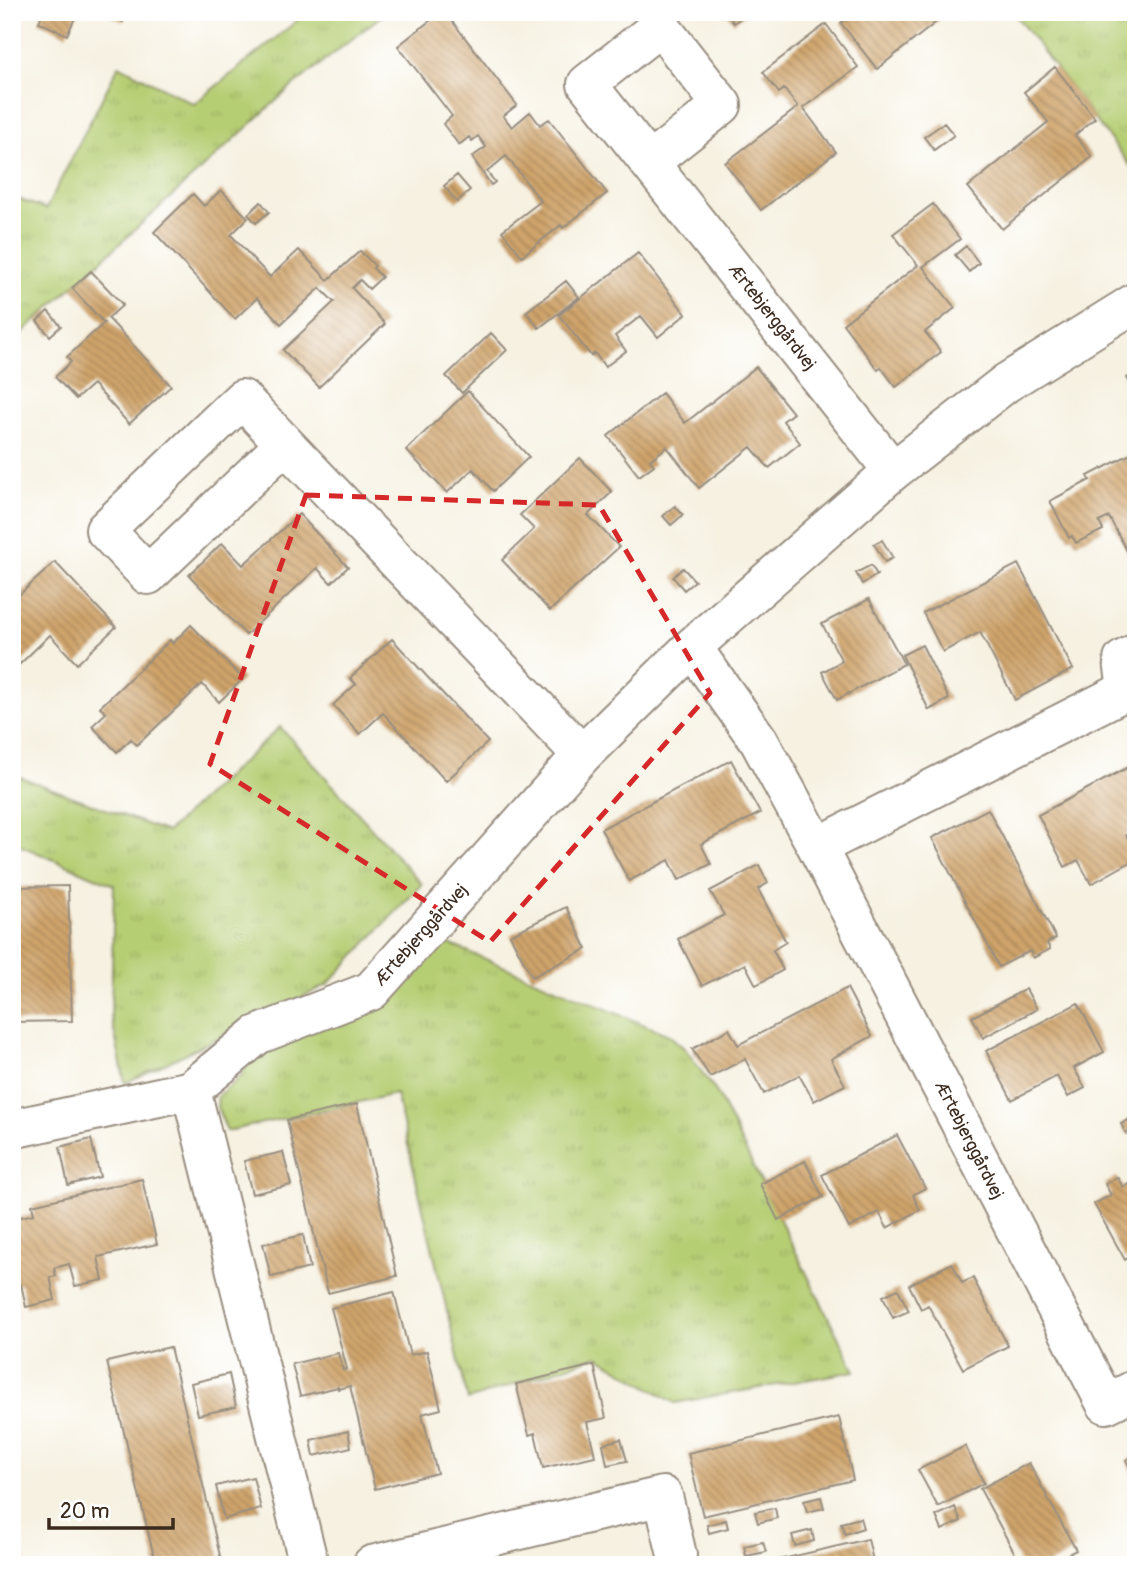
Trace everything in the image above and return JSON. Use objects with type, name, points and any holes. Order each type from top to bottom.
[{"type":"street","name":"Ærtebjerggårdvej","points":[[650,162],[893,471]]},
{"type":"street","name":"Ærtebjerggårdvej","points":[[12,1129],[191,1090],[257,1035],[371,991],[582,755],[692,647],[893,471],[1006,383],[1136,302]]},
{"type":"street","points":[[285,444],[148,575],[105,530],[242,399],[285,444],[582,755]]},
{"type":"street","name":"Ærtebjerggårdvej","points":[[692,647],[759,741],[1107,1404],[1136,1389]]},
{"type":"street","points":[[817,847],[1131,693],[1123,660],[1136,653]]},
{"type":"street","points":[[191,1090],[309,1565]]},
{"type":"street","points":[[372,1565],[663,1496],[677,1555]]},
{"type":"highlighted area","points":[[306,495],[599,505],[710,693],[490,942],[210,764]]},
{"type":"green space","points":[[308,12],[386,12],[289,89],[12,342],[12,197],[46,209],[119,65],[194,104]]},
{"type":"green space","points":[[1013,12],[1136,12],[1136,173]]},
{"type":"green space","points":[[280,727],[422,884],[327,985],[125,1083],[111,1016],[114,885],[12,842],[12,774],[167,832]]},
{"type":"green space","points":[[442,941],[669,1035],[686,1050],[717,1093],[855,1371],[675,1403],[597,1356],[468,1400],[396,1094],[227,1131],[217,1107],[218,1095],[235,1082],[262,1047],[383,1006]]},
{"type":"building","points":[[43,12],[78,12],[67,35],[39,22]]},
{"type":"building","points":[[102,12],[128,12],[123,22]]},
{"type":"building","points":[[441,12],[445,12],[517,105],[503,116],[512,127],[530,112],[540,125],[549,119],[607,193],[522,256],[502,231],[541,201],[506,156],[487,172],[495,182],[491,185],[472,157],[486,147],[478,136],[472,141],[469,137],[459,145],[443,124],[452,116],[398,46]]},
{"type":"building","points":[[725,12],[748,12],[734,23]]},
{"type":"building","points":[[854,12],[949,12],[877,69],[841,23]]},
{"type":"building","points":[[826,24],[858,67],[803,108],[836,152],[761,210],[725,163],[798,107],[784,89],[779,93],[763,72]]},
{"type":"building","points":[[1055,67],[1095,118],[1075,135],[1092,157],[1002,229],[968,187],[1048,122],[1024,92]]},
{"type":"building","points":[[944,123],[954,135],[934,150],[924,137]]},
{"type":"building","points":[[457,175],[470,190],[457,202],[444,186]]},
{"type":"building","points":[[221,190],[248,218],[231,235],[270,277],[299,250],[328,280],[360,251],[382,277],[369,289],[360,280],[352,288],[385,324],[319,387],[283,350],[334,302],[320,288],[281,324],[257,298],[235,319],[154,232],[193,194],[204,206]]},
{"type":"building","points":[[261,202],[269,212],[256,223],[248,214]]},
{"type":"building","points":[[933,204],[960,239],[923,267],[955,308],[925,332],[941,352],[896,387],[881,367],[878,370],[843,324],[918,265],[893,234]]},
{"type":"building","points":[[966,246],[979,263],[969,272],[955,255]]},
{"type":"building","points":[[638,253],[686,314],[658,337],[641,316],[615,336],[626,351],[605,367],[595,353],[591,356],[559,315]]},
{"type":"building","points":[[91,271],[123,305],[108,318],[171,386],[129,424],[93,384],[76,399],[55,377],[71,362],[67,357],[104,323],[72,288]]},
{"type":"building","points":[[566,281],[579,297],[539,328],[526,312]]},
{"type":"building","points":[[48,311],[61,326],[50,336],[37,321]]},
{"type":"building","points":[[491,333],[507,350],[462,393],[446,376]]},
{"type":"building","points":[[756,367],[793,413],[783,421],[800,443],[769,468],[751,447],[699,488],[667,447],[650,460],[654,465],[639,476],[608,436],[662,393],[685,423]]},
{"type":"building","points":[[1136,373],[1136,381],[1130,384],[1127,378]]},
{"type":"building","points":[[468,391],[529,457],[493,491],[473,469],[447,493],[406,450]]},
{"type":"building","points":[[1134,452],[1136,568],[1109,517],[1099,522],[1103,530],[1076,543],[1072,536],[1069,538],[1050,501],[1090,480],[1088,476]]},
{"type":"building","points":[[580,458],[612,492],[588,515],[619,547],[550,611],[502,560],[534,529],[520,515]]},
{"type":"building","points":[[675,506],[683,515],[671,525],[663,516]]},
{"type":"building","points":[[299,514],[348,567],[331,583],[317,568],[246,635],[189,575],[222,543],[243,565]]},
{"type":"building","points":[[882,540],[893,558],[885,562],[874,544]]},
{"type":"building","points":[[55,562],[116,627],[77,664],[50,635],[20,664],[12,656],[12,590],[18,596]]},
{"type":"building","points":[[1018,564],[1073,669],[1015,700],[980,632],[943,652],[923,613]]},
{"type":"building","points":[[871,565],[877,575],[862,584],[856,573]]},
{"type":"building","points":[[683,568],[695,581],[684,590],[673,577]]},
{"type":"building","points":[[869,599],[904,664],[837,700],[822,672],[842,661],[822,624]]},
{"type":"building","points":[[191,625],[243,679],[219,702],[202,684],[137,745],[131,739],[117,752],[92,726],[106,713],[100,707],[170,640],[173,643]]},
{"type":"building","points":[[392,639],[488,742],[446,781],[383,713],[360,734],[333,705],[356,684],[350,678]]},
{"type":"building","points":[[922,645],[949,699],[929,710],[902,655]]},
{"type":"building","points":[[731,760],[760,813],[701,844],[711,864],[679,880],[669,860],[629,881],[601,829]]},
{"type":"building","points":[[1136,763],[1136,830],[1126,835],[1136,852],[1136,859],[1091,884],[1078,860],[1065,867],[1038,815]]},
{"type":"building","points":[[988,809],[1056,938],[1047,943],[1050,949],[1033,958],[1030,951],[999,967],[932,838]]},
{"type":"building","points":[[759,865],[768,883],[758,889],[786,942],[773,950],[783,970],[756,985],[745,964],[702,986],[678,939],[724,915],[710,891]]},
{"type":"building","points":[[68,886],[72,1021],[12,1022],[12,887]]},
{"type":"building","points":[[566,907],[587,949],[532,977],[510,935]]},
{"type":"building","points":[[847,988],[872,1036],[831,1059],[845,1085],[814,1101],[799,1075],[764,1094],[745,1059],[710,1077],[692,1049],[729,1029],[738,1045]]},
{"type":"building","points":[[1026,989],[1037,1009],[983,1038],[972,1017]]},
{"type":"building","points":[[1078,1003],[1104,1052],[1074,1068],[1085,1088],[1068,1097],[1057,1076],[1012,1100],[986,1051]]},
{"type":"building","points":[[357,1104],[397,1276],[328,1293],[287,1120]]},
{"type":"building","points":[[1132,1118],[1136,1129],[1126,1134],[1121,1124]]},
{"type":"building","points":[[897,1135],[925,1188],[913,1195],[920,1210],[887,1228],[879,1212],[849,1228],[822,1175]]},
{"type":"building","points":[[91,1139],[100,1177],[68,1185],[60,1147]]},
{"type":"building","points":[[283,1152],[291,1185],[252,1194],[244,1161]]},
{"type":"building","points":[[805,1161],[823,1197],[778,1220],[760,1184]]},
{"type":"building","points":[[1117,1177],[1123,1187],[1136,1180],[1136,1254],[1125,1260],[1094,1204],[1111,1195],[1105,1184]]},
{"type":"building","points":[[142,1179],[157,1244],[98,1257],[103,1280],[75,1286],[69,1264],[54,1268],[56,1276],[50,1277],[55,1300],[26,1307],[21,1284],[12,1287],[12,1219],[34,1214],[32,1205]]},
{"type":"building","points":[[303,1235],[310,1268],[271,1277],[263,1244]]},
{"type":"building","points":[[952,1263],[962,1283],[973,1278],[1008,1346],[963,1369],[928,1305],[921,1309],[909,1285]]},
{"type":"building","points":[[898,1289],[909,1311],[893,1318],[883,1296]]},
{"type":"building","points":[[394,1292],[410,1355],[427,1351],[441,1409],[422,1414],[437,1473],[375,1489],[350,1386],[300,1396],[292,1364],[338,1353],[343,1370],[347,1369],[331,1308]]},
{"type":"building","points":[[170,1347],[221,1560],[200,1565],[156,1565],[107,1362]]},
{"type":"building","points":[[594,1365],[606,1418],[587,1422],[595,1456],[543,1468],[535,1433],[529,1435],[516,1384]]},
{"type":"building","points":[[229,1374],[236,1407],[198,1415],[191,1383]]},
{"type":"building","points":[[839,1417],[853,1480],[703,1516],[688,1453]]},
{"type":"building","points":[[348,1431],[351,1447],[314,1456],[311,1440]]},
{"type":"building","points":[[621,1439],[627,1461],[607,1465],[603,1444]]},
{"type":"building","points":[[965,1446],[984,1483],[938,1507],[918,1470]]},
{"type":"building","points":[[1136,1455],[1136,1479],[1126,1460]]},
{"type":"building","points":[[1029,1463],[1076,1550],[1048,1565],[1021,1565],[980,1489]]},
{"type":"building","points":[[253,1477],[261,1509],[224,1519],[216,1486]]},
{"type":"building","points":[[821,1497],[824,1508],[807,1512],[804,1501]]},
{"type":"building","points":[[955,1507],[961,1521],[942,1530],[936,1516]]},
{"type":"building","points":[[775,1508],[777,1518],[758,1523],[755,1512]]},
{"type":"building","points":[[860,1518],[863,1528],[845,1534],[841,1523]]},
{"type":"building","points":[[726,1520],[728,1528],[709,1533],[707,1525]]},
{"type":"building","points":[[812,1530],[814,1541],[795,1546],[792,1535]]},
{"type":"building","points":[[868,1539],[874,1565],[761,1565],[761,1564]]},
{"type":"building","points":[[763,1542],[766,1552],[746,1556],[744,1546]]}]
